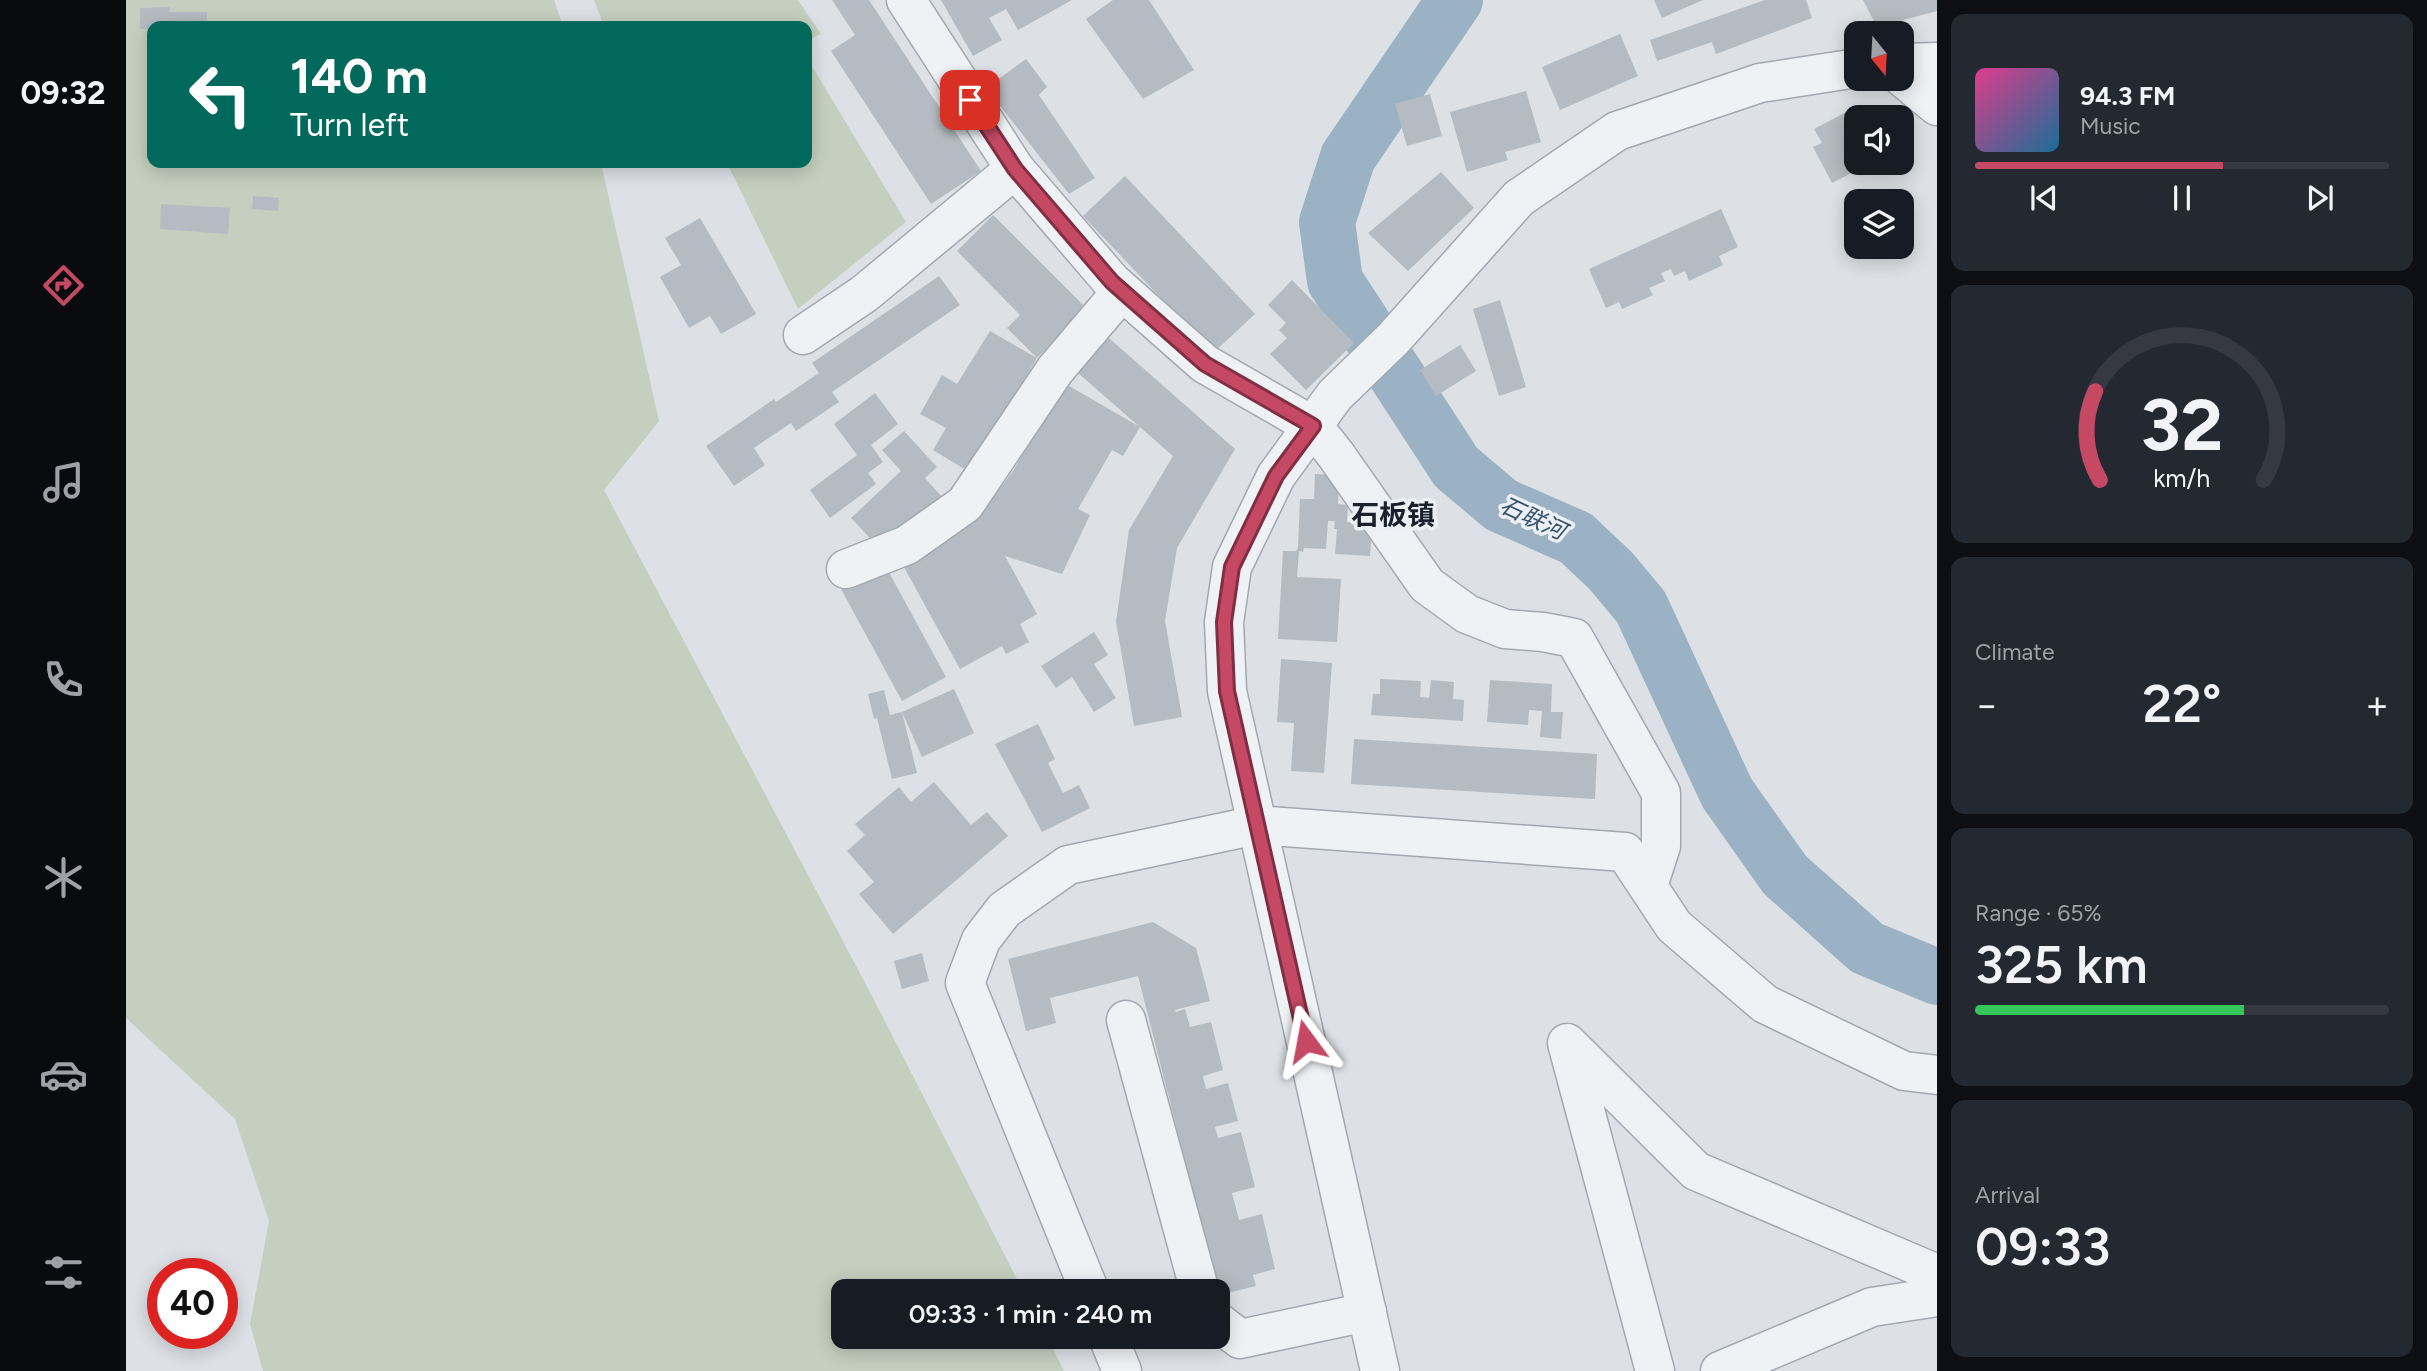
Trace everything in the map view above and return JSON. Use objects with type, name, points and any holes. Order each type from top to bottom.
[{"type":"street","points":[[906,0],[1015,169],[1122,291],[1205,364],[1313,426],[1427,585],[1467,614],[1505,629],[1574,638],[1661,793],[1661,846],[1648,887]]},
{"type":"street","points":[[1914,63],[1937,62]]},
{"type":"street","points":[[1380,1371],[1227,691],[1224,622],[1232,567],[1276,476],[1335,396],[1381,351],[1519,198],[1617,131],[1760,83],[1844,70]]},
{"type":"street","points":[[1914,87],[1937,106]]},
{"type":"street","points":[[803,335],[864,294],[1015,169]]},
{"type":"street","points":[[846,569],[906,545],[965,504],[1055,370],[1122,291]]},
{"type":"street","points":[[1085,1279],[965,983],[981,940],[1004,910],[1068,865],[1257,825],[1625,852],[1674,926],[1765,1004],[1904,1071],[1937,1075]]},
{"type":"street","points":[[1126,1020],[1196,1279]]},
{"type":"street","points":[[1655,1371],[1567,1043],[1696,1171],[1937,1274]]},
{"type":"street","points":[[1720,1371],[1872,1307],[1937,1297]]},
{"type":"street","points":[[1230,1331],[1240,1339],[1367,1312]]},
{"type":"street","points":[[1113,1349],[1122,1371]]},
{"type":"green space","points":[[126,0],[554,0],[561,21],[147,21],[147,168],[602,168],[659,421],[604,490],[871,994],[1017,1279],[831,1279],[831,1349],[1053,1349],[1064,1371],[263,1371],[250,1324],[269,1221],[235,1119],[126,1018]]},
{"type":"green space","points":[[594,0],[798,0],[821,34],[812,38],[812,21],[602,21]]},
{"type":"green space","points":[[812,66],[906,222],[798,309],[729,168],[812,168]]},
{"type":"building","points":[[832,0],[869,0],[981,171],[931,204],[831,51],[855,35]]},
{"type":"building","points":[[941,0],[1072,0],[1018,30],[1006,9],[989,18],[1002,40],[973,56]]},
{"type":"building","points":[[1113,0],[1149,0],[1194,70],[1143,99],[1086,19]]},
{"type":"building","points":[[1654,0],[1703,0],[1662,18]]},
{"type":"building","points":[[1765,0],[1806,0],[1812,18],[1716,54],[1712,42],[1657,61],[1650,40]]},
{"type":"building","points":[[1863,0],[1937,0],[1937,11],[1900,21],[1874,21]]},
{"type":"building","points":[[170,7],[169,12],[207,12],[207,21],[147,21],[147,29],[140,29],[140,8]]},
{"type":"building","points":[[1620,34],[1638,76],[1560,110],[1542,67]]},
{"type":"building","points":[[1026,59],[1047,87],[1039,95],[1095,178],[1069,194],[986,88]]},
{"type":"building","points":[[1526,91],[1541,142],[1505,152],[1508,160],[1467,172],[1450,112]]},
{"type":"building","points":[[1430,94],[1442,136],[1407,146],[1395,104]]},
{"type":"building","points":[[1844,113],[1844,175],[1848,175],[1832,183],[1813,147],[1822,143],[1814,129]]},
{"type":"building","points":[[1441,172],[1474,208],[1408,271],[1368,233]]},
{"type":"building","points":[[1125,176],[1255,314],[1213,353],[1083,216]]},
{"type":"building","points":[[253,196],[279,198],[278,211],[252,209]]},
{"type":"building","points":[[161,204],[230,208],[228,234],[160,229]]},
{"type":"building","points":[[1721,209],[1738,247],[1719,256],[1723,265],[1689,281],[1685,271],[1674,276],[1671,269],[1661,273],[1665,281],[1649,288],[1653,295],[1622,309],[1619,302],[1606,308],[1589,269]]},
{"type":"building","points":[[993,215],[1087,309],[1037,358],[1007,328],[1020,315],[957,251]]},
{"type":"building","points":[[700,218],[756,314],[721,334],[710,316],[689,328],[660,277],[681,265],[665,238]]},
{"type":"building","points":[[939,276],[960,305],[832,392],[839,402],[796,431],[791,423],[754,448],[765,465],[734,486],[706,446],[774,399],[776,402],[819,373],[812,363]]},
{"type":"building","points":[[1292,280],[1354,343],[1306,390],[1270,354],[1287,338],[1279,330],[1286,323],[1268,305]]},
{"type":"building","points":[[1500,300],[1526,387],[1499,396],[1473,309]]},
{"type":"building","points":[[990,331],[1037,358],[971,473],[933,450],[946,428],[920,414],[942,375],[957,384]]},
{"type":"building","points":[[1101,331],[1235,449],[1177,548],[1165,621],[1182,717],[1134,726],[1116,622],[1129,530],[1173,456],[1070,366]]},
{"type":"building","points":[[1460,345],[1476,371],[1436,396],[1420,370]]},
{"type":"building","points":[[1064,383],[1140,427],[1123,456],[1112,450],[1078,509],[1090,515],[1062,574],[1005,556],[1037,614],[1020,624],[1029,642],[1006,654],[1002,646],[960,669],[899,558],[982,513],[1013,471]]},
{"type":"building","points":[[875,393],[898,424],[871,445],[883,462],[868,473],[876,484],[830,518],[810,490],[857,455],[834,424]]},
{"type":"building","points":[[904,431],[937,467],[925,478],[942,497],[883,552],[851,518],[901,471],[882,450]]},
{"type":"building","points":[[1315,474],[1339,475],[1338,504],[1348,505],[1347,522],[1372,523],[1370,556],[1335,554],[1335,521],[1328,521],[1326,549],[1304,548],[1303,552],[1299,551],[1297,577],[1341,579],[1337,642],[1278,639],[1283,551],[1296,551],[1298,548],[1300,499],[1314,499]]},
{"type":"building","points":[[885,565],[946,677],[902,701],[841,589]]},
{"type":"building","points":[[1094,632],[1108,655],[1094,664],[1116,698],[1094,712],[1072,677],[1056,688],[1041,666]]},
{"type":"building","points":[[1281,659],[1332,663],[1324,773],[1291,771],[1294,723],[1277,722]]},
{"type":"building","points":[[1380,679],[1421,681],[1420,697],[1429,698],[1431,680],[1454,682],[1453,699],[1464,700],[1463,721],[1371,715],[1373,694],[1380,694]]},
{"type":"building","points":[[1490,680],[1552,684],[1551,712],[1563,712],[1561,739],[1540,737],[1542,711],[1529,710],[1528,725],[1487,722]]},
{"type":"building","points":[[954,689],[974,733],[922,757],[902,712]]},
{"type":"building","points":[[884,690],[890,715],[902,712],[917,773],[892,779],[877,718],[874,719],[868,694]]},
{"type":"building","points":[[1038,724],[1055,759],[1048,763],[1063,793],[1079,785],[1090,808],[1042,832],[995,744]]},
{"type":"building","points":[[1354,739],[1597,754],[1595,799],[1351,784]]},
{"type":"building","points":[[934,782],[971,825],[987,812],[1008,836],[893,934],[859,894],[874,882],[847,851],[865,835],[855,824],[899,787],[911,802]]},
{"type":"building","points":[[1153,922],[1196,948],[1210,1001],[1175,1010],[1185,1009],[1190,1027],[1211,1022],[1223,1070],[1203,1076],[1206,1089],[1228,1083],[1238,1121],[1215,1127],[1218,1138],[1241,1132],[1255,1187],[1232,1193],[1239,1220],[1262,1214],[1275,1269],[1253,1275],[1256,1286],[1230,1292],[1230,1279],[1215,1279],[1138,976],[1050,998],[1056,1023],[1026,1031],[1008,959]]},
{"type":"building","points":[[922,953],[929,981],[902,989],[894,961]]},
{"type":"waterway","name":"石联河","points":[[1455,0],[1348,157],[1327,222],[1335,281],[1456,467],[1501,505],[1576,538],[1611,571],[1641,607],[1727,793],[1785,875],[1867,948],[1937,977]]},
{"type":"district","name":"石板镇","points":[[1393,515]]},
{"type":"route","points":[[970,100],[1015,169],[1112,282],[1205,364],[1313,426],[1276,476],[1232,567],[1224,622],[1227,691],[1306,1041]]}]
